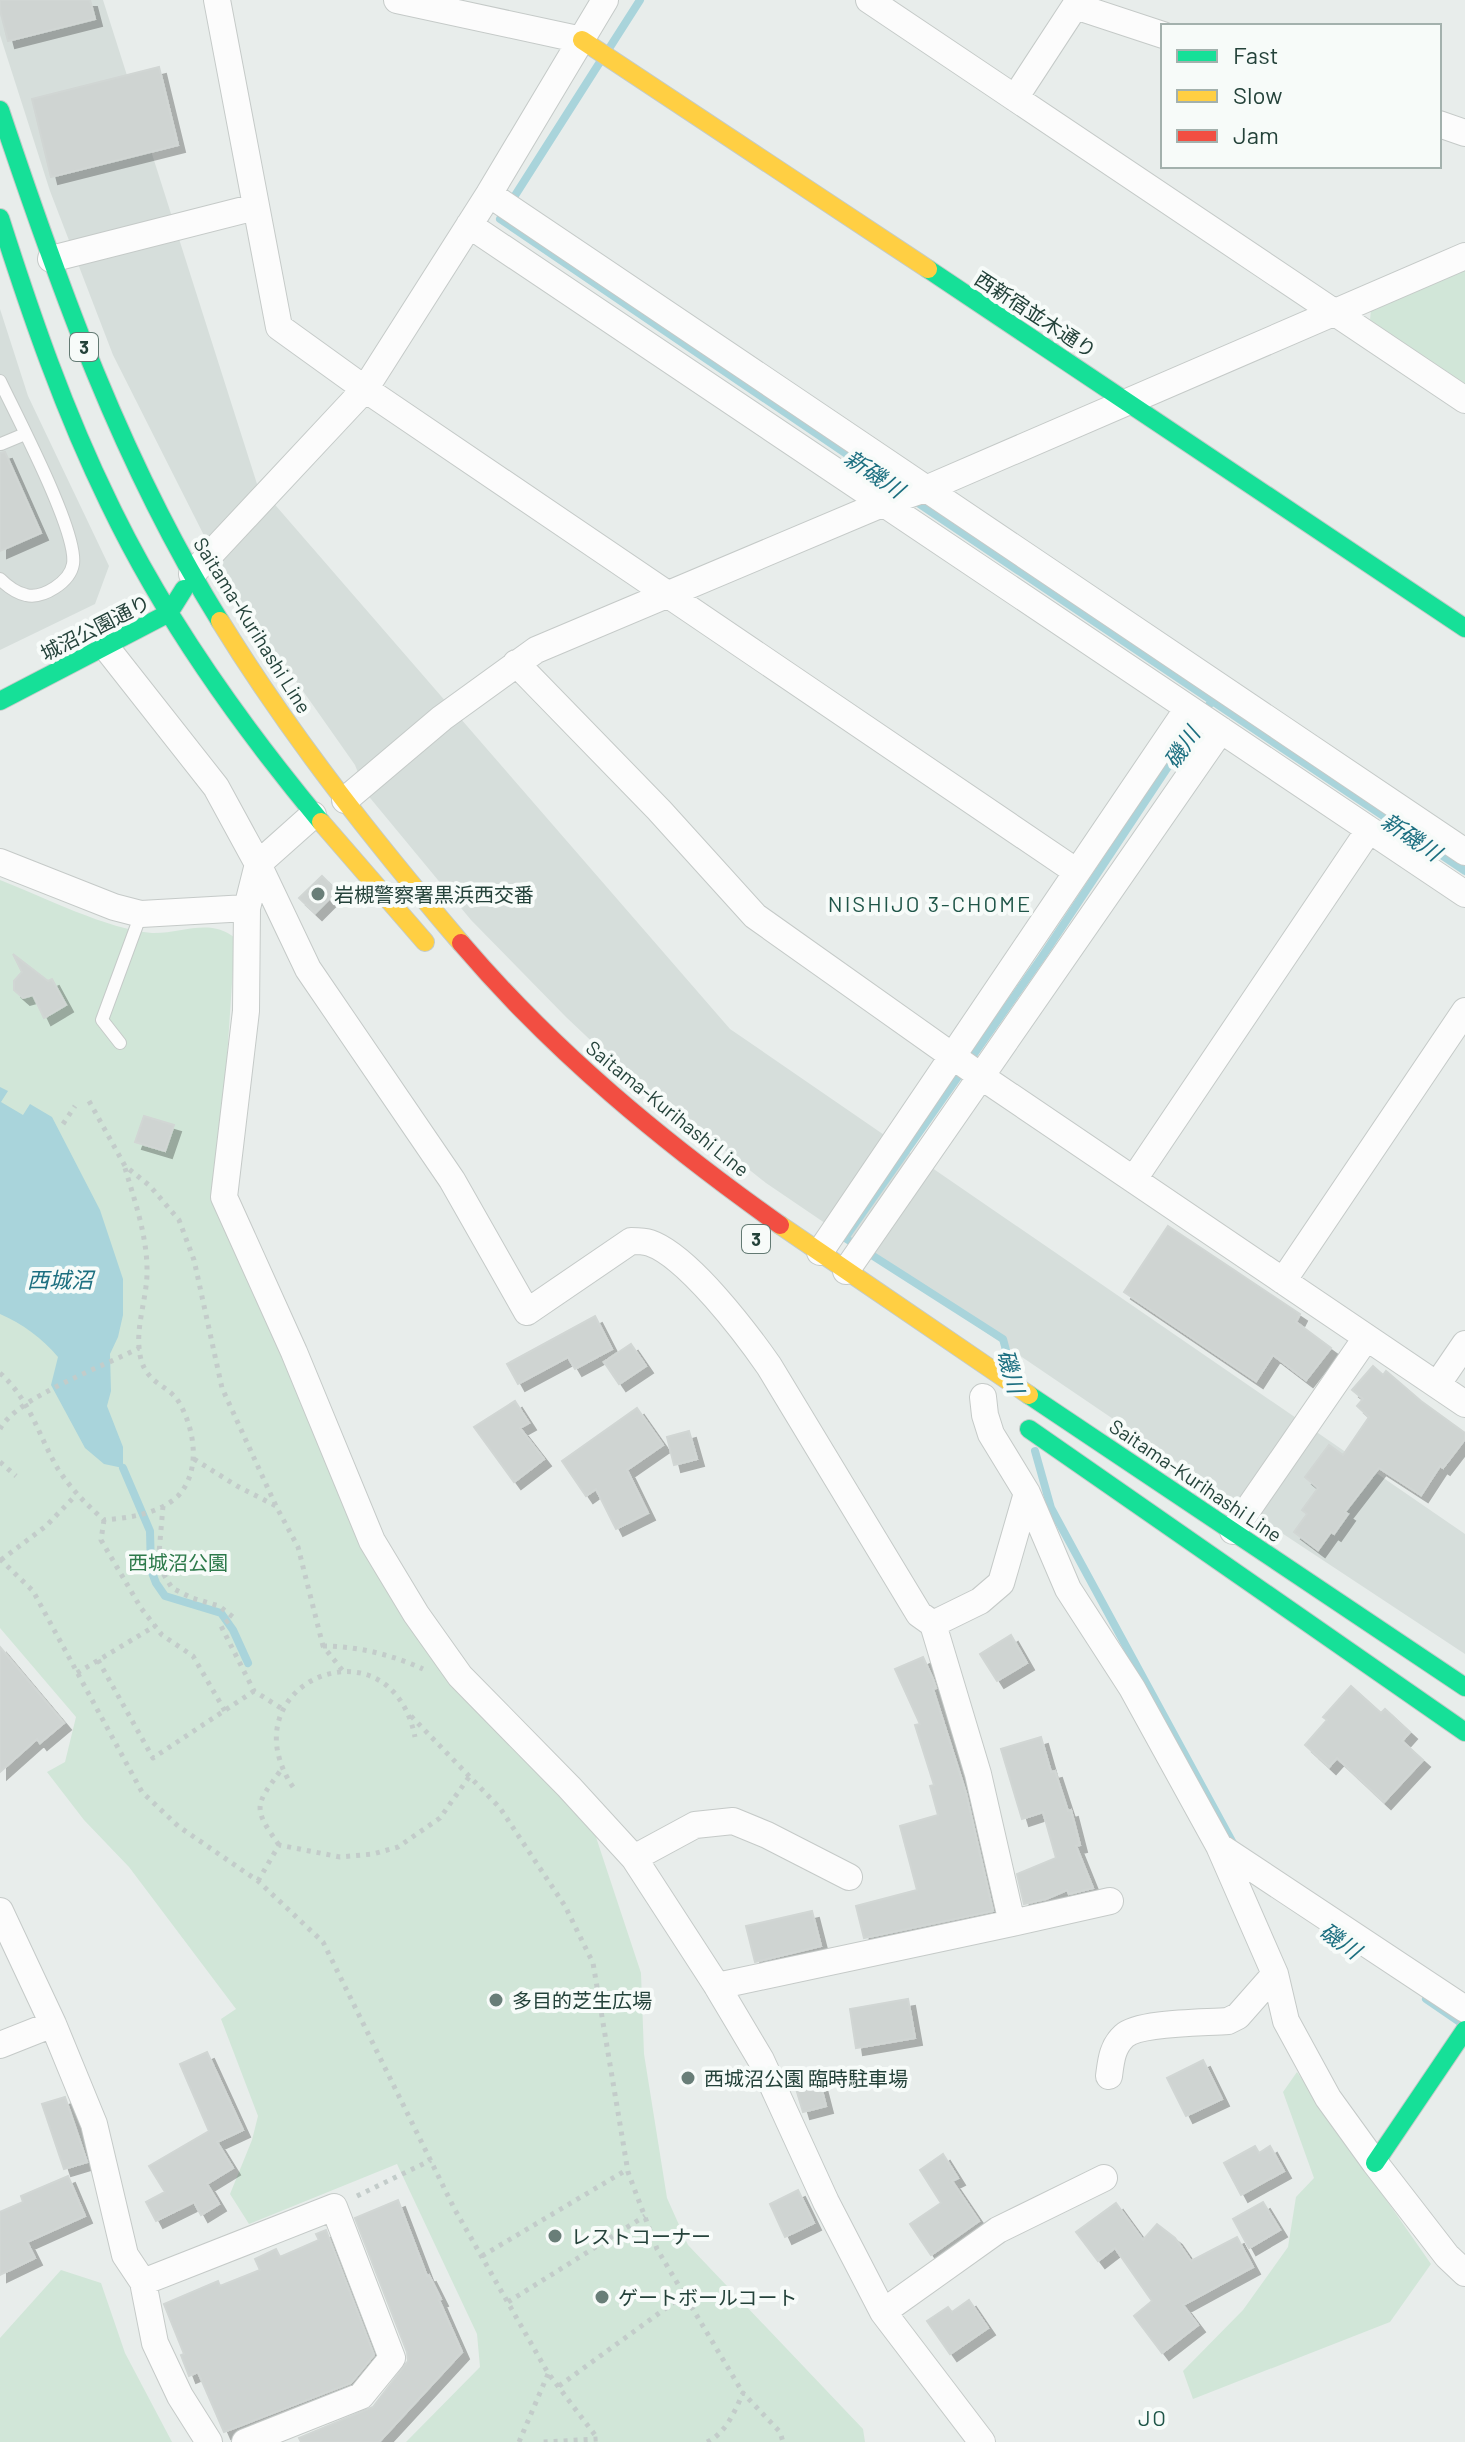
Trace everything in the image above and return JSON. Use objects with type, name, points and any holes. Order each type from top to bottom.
[{"type":"main road","name":"西新宿並木通り","points":[[586,43],[1465,628]]},
{"type":"main road","name":"Saitama-Kurihashi Line","points":[[0,110],[51,259],[106,398],[192,574],[239,653],[345,800],[410,882],[531,1020],[613,1097],[691,1160],[846,1271],[1465,1687]]},
{"type":"main road","name":"3","points":[[0,218],[5,250],[74,425],[129,543],[169,613],[209,674],[313,815],[441,960]]},
{"type":"main road","name":"城沼公園通り","points":[[0,701],[169,613],[192,574]]},
{"type":"main road","points":[[976,1392],[1465,1732]]},
{"type":"main road","points":[[1375,2163],[1461,2045]]},
{"type":"street","points":[[217,0],[279,327],[365,389],[1077,872]]},
{"type":"street","points":[[397,0],[586,43]]},
{"type":"street","points":[[192,574],[365,389],[586,43],[605,0]]},
{"type":"street","points":[[869,0],[1465,400]]},
{"type":"street","points":[[1015,98],[1077,3],[1161,34]]},
{"type":"street","points":[[1441,125],[1465,133]]},
{"type":"street","points":[[489,194],[1465,852]]},
{"type":"street","points":[[51,259],[255,207]]},
{"type":"street","points":[[469,225],[1465,894]]},
{"type":"street","points":[[345,800],[442,718],[536,650],[882,504],[928,488],[1465,256]]},
{"type":"street","points":[[105,646],[216,787],[258,864],[308,969],[452,1180],[527,1312],[631,1241],[648,1242],[681,1262],[751,1339],[919,1614],[933,1624],[978,1774],[1012,1923]]},
{"type":"street","points":[[516,663],[659,810],[755,916],[982,1077],[1465,1404]]},
{"type":"street","points":[[820,1252],[1188,708]]},
{"type":"street","points":[[846,1271],[1221,730]]},
{"type":"street","points":[[313,815],[258,864],[247,908],[246,1011],[224,1197],[294,1352],[372,1541],[416,1614],[460,1676],[634,1858],[761,2060],[826,2202],[883,2312],[982,2442]]},
{"type":"street","points":[[1134,1179],[1369,830]]},
{"type":"street","points":[[0,862],[114,907],[141,914],[247,908]]},
{"type":"street","points":[[1283,1281],[1465,1011]]},
{"type":"street","points":[[1233,1531],[1366,1338]]},
{"type":"street","points":[[1437,1385],[1465,1344]]},
{"type":"street","points":[[976,1392],[991,1434],[1027,1493],[1068,1589],[1132,1688],[1219,1846],[1275,1974],[1286,2021],[1328,2098],[1447,2256],[1465,2273]]},
{"type":"street","points":[[933,1624],[980,1601],[1001,1583],[1027,1493]]},
{"type":"street","points":[[634,1858],[695,1825],[733,1821],[849,1877]]},
{"type":"street","points":[[1219,1846],[1465,2009]]},
{"type":"street","points":[[717,1986],[1110,1901]]},
{"type":"street","points":[[0,1911],[53,2024],[94,2124],[125,2255],[143,2282],[155,2343],[180,2396],[209,2442]]},
{"type":"street","points":[[1109,2076],[1111,2054],[1124,2036],[1138,2027],[1228,2021],[1238,2016],[1275,1974]]},
{"type":"street","points":[[0,2045],[53,2024]]},
{"type":"street","points":[[883,2312],[998,2230],[1104,2178]]},
{"type":"street","points":[[143,2282],[334,2207],[392,2358],[361,2396],[245,2442]]},
{"type":"lane","points":[[0,381],[68,529],[73,564],[63,581],[40,596],[25,595],[8,587],[0,579]]},
{"type":"lane","points":[[1,444],[25,434]]},
{"type":"lane","points":[[120,1043],[102,1020],[141,914]]},
{"type":"path","points":[[0,1373],[27,1404],[57,1468],[76,1495],[104,1520],[132,1518],[163,1506],[178,1495],[194,1459],[192,1433],[179,1401],[149,1378],[139,1348],[147,1273],[142,1224],[125,1166],[89,1101]]},
{"type":"path","points":[[63,1124],[75,1106]]},
{"type":"path","points":[[125,1166],[150,1186],[179,1220],[194,1260],[222,1388],[298,1547],[323,1646],[343,1671]]},
{"type":"path","points":[[0,1429],[27,1404],[139,1348]]},
{"type":"path","points":[[194,1459],[276,1506]]},
{"type":"path","points":[[0,1462],[16,1476]]},
{"type":"path","points":[[76,1495],[46,1526],[1,1560],[33,1591],[142,1792],[178,1826],[258,1881],[323,1942],[454,2208],[548,2373],[601,2441]]},
{"type":"path","points":[[163,1506],[158,1565],[172,1588],[219,1606],[233,1617],[221,1626],[254,1691],[284,1710]]},
{"type":"path","points":[[104,1520],[101,1540],[141,1608],[162,1635],[193,1656],[225,1711]]},
{"type":"path","points":[[77,1673],[155,1626]]},
{"type":"path","points":[[323,1646],[370,1651],[427,1670]]},
{"type":"path","points":[[98,1660],[153,1758],[254,1691]]},
{"type":"path","points":[[293,1787],[281,1770],[275,1743],[280,1716],[294,1693],[316,1677],[343,1671],[371,1675],[395,1691],[411,1716],[500,1808],[565,1906],[593,1963],[628,2169],[657,2249],[743,2393],[780,2432],[783,2442]]},
{"type":"path","points":[[411,1716],[415,1737]]},
{"type":"path","points":[[281,1770],[260,1798],[261,1819],[279,1845],[340,1857],[373,1854],[398,1847],[440,1818],[469,1777]]},
{"type":"path","points":[[258,1881],[279,1845]]},
{"type":"path","points":[[334,2207],[431,2160]]},
{"type":"path","points":[[482,2256],[628,2169]]},
{"type":"path","points":[[508,2302],[645,2216]]},
{"type":"path","points":[[559,2386],[685,2295]]},
{"type":"path","points":[[519,2442],[548,2373]]},
{"type":"path","points":[[707,2442],[717,2437],[743,2393]]},
{"type":"path","points":[[543,2442],[601,2441]]},
{"type":"shaded area","points":[[0,0],[103,0],[257,484],[730,1029],[1465,1534],[1465,1654],[766,1183],[682,1116],[677,1122],[566,1017],[471,920],[366,793],[355,765],[230,587],[113,355],[50,191],[0,35]]},
{"type":"shaded area","points":[[0,309],[28,396],[109,566],[95,604],[0,650]]},
{"type":"green space","points":[[1465,269],[1465,384],[1370,321],[1371,309]]},
{"type":"green space","name":"西城沼公園","points":[[0,880],[96,919],[135,931],[163,933],[205,927],[216,928],[235,938],[213,1199],[367,1554],[591,1822],[641,1973],[644,2054],[667,2198],[688,2245],[863,2429],[865,2442],[406,2442],[480,2367],[477,2334],[397,2164],[249,2224],[230,2194],[252,2140],[258,2116],[221,2019],[236,2009],[129,1867],[84,1820],[47,1772],[65,1762],[76,1717],[0,1628]]},
{"type":"green space","points":[[1297,2072],[1431,2264],[1390,2322],[1193,2399],[1183,2371],[1243,2310],[1288,2247],[1296,2197],[1314,2178],[1283,2092]]},
{"type":"green space","points":[[61,2270],[101,2283],[125,2353],[172,2442],[0,2442],[0,2338]]},
{"type":"water","name":"西城沼","points":[[0,1087],[8,1091],[1,1102],[23,1115],[30,1104],[52,1117],[100,1210],[123,1279],[123,1315],[110,1354],[111,1391],[107,1406],[123,1447],[123,1468],[104,1464],[85,1448],[51,1385],[58,1357],[32,1332],[0,1314]]},
{"type":"building","points":[[0,0],[90,0],[95,19],[8,41]]},
{"type":"building","points":[[159,67],[178,145],[51,177],[32,99]]},
{"type":"building","points":[[5,452],[41,533],[0,551],[0,453]]},
{"type":"building","name":"岩槻警察署黒浜西交番","points":[[322,876],[337,891],[315,913],[299,898]]},
{"type":"building","points":[[13,954],[48,981],[52,979],[66,1005],[44,1018],[33,995],[23,998],[14,990],[14,981],[22,972]]},
{"type":"building","points":[[144,1116],[174,1125],[165,1151],[135,1142]]},
{"type":"building","points":[[1168,1226],[1300,1314],[1296,1322],[1331,1348],[1306,1380],[1273,1355],[1256,1381],[1124,1292]]},
{"type":"building","points":[[595,1316],[612,1349],[575,1369],[568,1357],[518,1384],[507,1364]]},
{"type":"building","points":[[631,1344],[646,1366],[619,1384],[604,1362]]},
{"type":"building","points":[[1373,1366],[1383,1375],[1386,1371],[1465,1433],[1465,1439],[1443,1468],[1440,1466],[1421,1495],[1379,1468],[1345,1512],[1348,1514],[1334,1534],[1331,1532],[1318,1550],[1294,1532],[1307,1514],[1302,1510],[1318,1488],[1305,1477],[1329,1445],[1343,1455],[1369,1417],[1357,1406],[1363,1399],[1352,1390]]},
{"type":"building","points":[[515,1401],[529,1423],[520,1428],[544,1459],[514,1482],[474,1427]]},
{"type":"building","points":[[637,1408],[663,1445],[627,1470],[648,1513],[616,1529],[596,1489],[586,1496],[562,1461]]},
{"type":"building","points":[[689,1431],[697,1459],[674,1465],[667,1437]]},
{"type":"building","points":[[1011,1635],[1027,1663],[997,1681],[980,1654]]},
{"type":"building","points":[[0,1647],[64,1723],[40,1743],[37,1739],[0,1772]]},
{"type":"building","points":[[923,1657],[936,1688],[933,1689],[966,1793],[993,1911],[864,1938],[856,1906],[917,1890],[900,1826],[938,1815],[930,1786],[934,1785],[915,1725],[920,1724],[895,1669]]},
{"type":"building","points":[[1351,1686],[1381,1713],[1385,1709],[1410,1732],[1402,1741],[1423,1760],[1384,1802],[1337,1758],[1329,1767],[1305,1745],[1327,1720],[1323,1717]]},
{"type":"building","points":[[1041,1737],[1051,1772],[1055,1771],[1068,1811],[1071,1810],[1080,1845],[1076,1846],[1093,1888],[1069,1894],[1067,1890],[1024,1904],[1017,1874],[1056,1858],[1043,1812],[1022,1819],[1001,1749]]},
{"type":"building","points":[[812,1911],[821,1946],[755,1962],[746,1926]]},
{"type":"building","points":[[908,1999],[915,2038],[856,2048],[850,2009]]},
{"type":"building","points":[[207,2052],[243,2130],[217,2142],[233,2168],[207,2184],[219,2204],[201,2215],[194,2202],[156,2221],[146,2202],[165,2192],[149,2166],[209,2131],[180,2064]]},
{"type":"building","points":[[1203,2060],[1222,2099],[1186,2116],[1167,2078]]},
{"type":"building","points":[[818,2075],[826,2106],[803,2112],[794,2082]]},
{"type":"building","points":[[65,2097],[87,2162],[64,2169],[42,2104]]},
{"type":"building","points":[[1255,2146],[1259,2153],[1270,2146],[1284,2171],[1241,2195],[1224,2163]]},
{"type":"building","points":[[943,2154],[958,2178],[952,2181],[979,2221],[931,2255],[910,2224],[941,2203],[920,2170]]},
{"type":"building","points":[[68,2176],[85,2216],[27,2242],[35,2258],[0,2275],[0,2212],[23,2202],[21,2196]]},
{"type":"building","points":[[798,2190],[814,2223],[785,2237],[770,2204]]},
{"type":"building","points":[[398,2200],[427,2276],[441,2299],[462,2352],[379,2442],[301,2442],[299,2438],[373,2407],[408,2361],[355,2218]]},
{"type":"building","points":[[1263,2202],[1280,2230],[1249,2248],[1233,2219]]},
{"type":"building","points":[[1116,2203],[1143,2240],[1157,2224],[1175,2238],[1191,2261],[1237,2237],[1253,2267],[1183,2305],[1198,2325],[1162,2353],[1134,2316],[1152,2301],[1115,2248],[1098,2261],[1076,2232]]},
{"type":"building","points":[[326,2230],[374,2355],[351,2383],[224,2432],[198,2372],[189,2376],[181,2355],[184,2354],[164,2304],[218,2281],[220,2286],[260,2270],[255,2259],[276,2249],[280,2257],[319,2240],[316,2234]]},
{"type":"building","points":[[969,2300],[988,2328],[950,2354],[927,2321],[948,2307],[952,2312]]},
{"type":"waterway","name":"新磯川","points":[[610,47],[640,0]]},
{"type":"waterway","name":"新磯川","points":[[600,62],[500,219],[901,491]]},
{"type":"waterway","name":"新磯川","points":[[912,499],[1465,871]]},
{"type":"waterway","name":"磯川","points":[[1010,1365],[1003,1339],[845,1238],[1042,957],[1211,702]]},
{"type":"waterway","name":"磯川","points":[[1035,1451],[1051,1508],[1234,1845]]},
{"type":"waterway","points":[[123,1468],[150,1531],[151,1570],[156,1583],[165,1596],[221,1613],[233,1630],[248,1663]]},
{"type":"waterway","name":"磯川","points":[[1426,1999],[1461,2023]]},
{"type":"traffic: fast","points":[[0,110],[69,307],[122,436],[152,499],[220,621]]},
{"type":"traffic: fast","points":[[0,218],[63,398],[131,546],[179,628],[232,708],[321,822]]},
{"type":"traffic: fast","points":[[928,269],[1465,628]]},
{"type":"traffic: fast","points":[[0,701],[169,613],[184,589]]},
{"type":"traffic: fast","points":[[1029,1395],[1465,1687]]},
{"type":"traffic: fast","points":[[1029,1429],[1465,1732]]},
{"type":"traffic: fast","points":[[1375,2163],[1465,2030]]},
{"type":"traffic: slow","points":[[582,40],[928,269]]},
{"type":"traffic: slow","points":[[220,621],[275,705],[334,786],[461,943]]},
{"type":"traffic: slow","points":[[321,822],[425,942]]},
{"type":"traffic: slow","points":[[780,1225],[1029,1395]]},
{"type":"traffic: jam","points":[[461,943],[534,1021],[612,1094],[694,1161],[780,1225]]},
{"type":"place","name":"岩槻警察署黒浜西交番","points":[[318,894]]},
{"type":"place","name":"多目的芝生広場","points":[[496,2000]]},
{"type":"place","name":"西城沼公園 臨時駐車場","points":[[688,2078]]},
{"type":"place","name":"レストコーナー","points":[[555,2236]]},
{"type":"place","name":"ゲートボールコート","points":[[602,2297]]},
{"type":"district","name":"NISHIJO 3-CHOME","points":[[930,903]]},
{"type":"district","name":"JO","points":[[1153,2417]]}]
